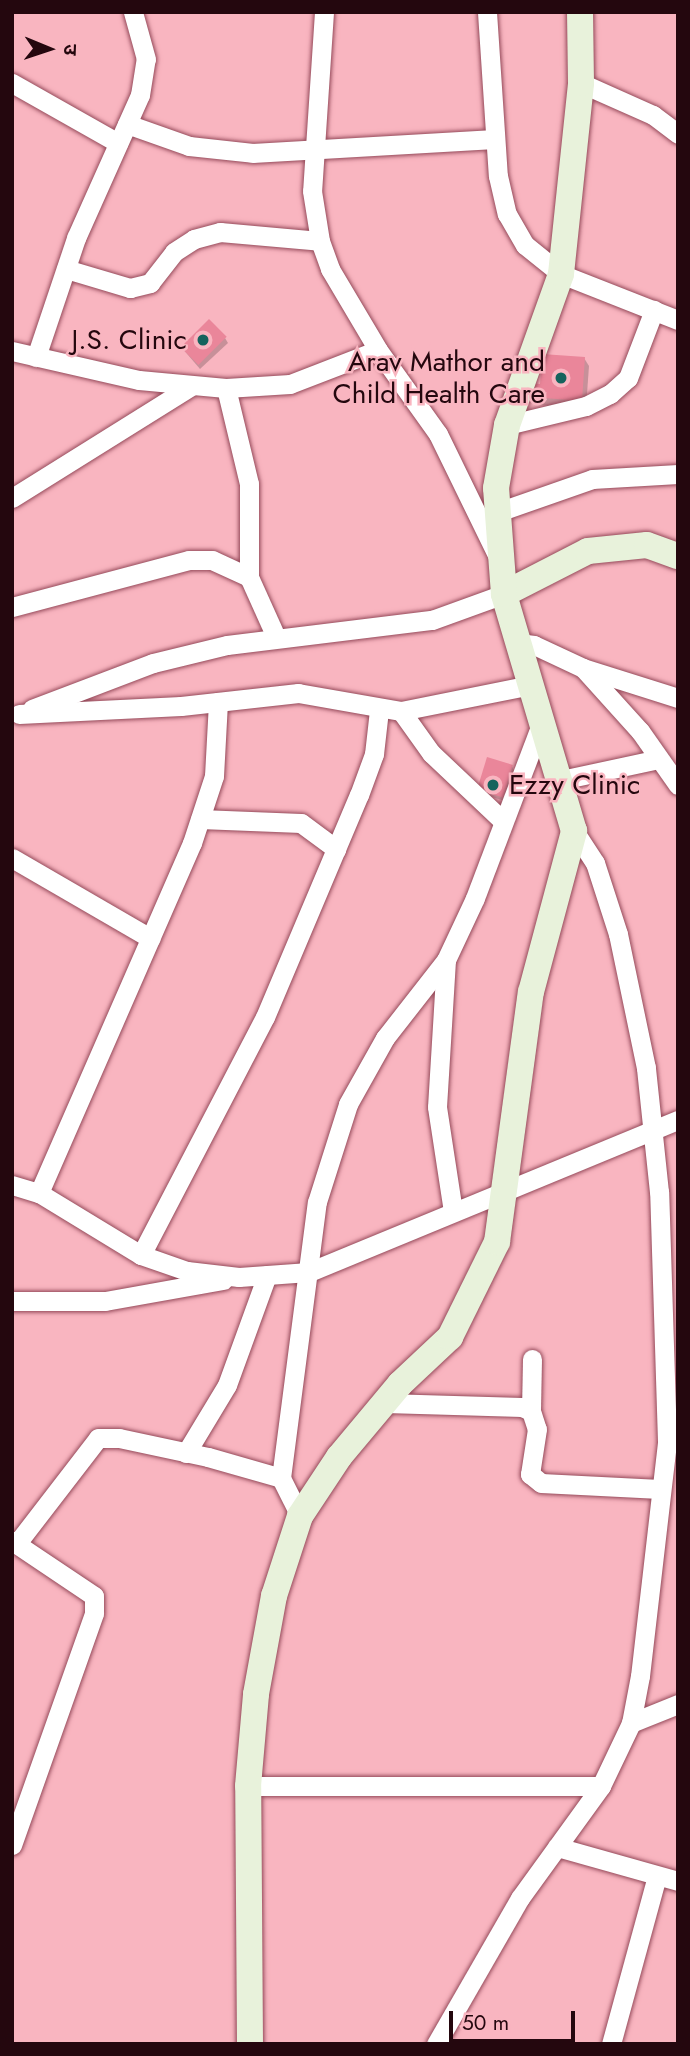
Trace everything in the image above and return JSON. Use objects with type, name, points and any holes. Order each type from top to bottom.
[{"type":"street","points":[[324,12],[312,191],[320,241],[330,269],[378,351],[438,434],[502,564]]},
{"type":"street","points":[[487,12],[494,139],[507,214],[525,245],[561,274],[678,320]]},
{"type":"street","points":[[436,2044],[520,1898],[601,1786],[631,1723],[660,1489],[672,1442],[653,1130],[646,1068],[618,934],[596,863],[574,831],[504,594],[496,488],[507,425],[561,274],[581,83],[580,12]]},
{"type":"street","points":[[36,357],[66,269],[140,95],[146,59],[138,15]]},
{"type":"street","points":[[12,83],[118,143]]},
{"type":"street","points":[[581,83],[653,115],[678,134]]},
{"type":"street","points":[[127,124],[218,151],[314,149],[494,139]]},
{"type":"street","points":[[66,269],[130,288],[150,282],[174,253],[194,239],[220,232],[320,241]]},
{"type":"street","points":[[507,425],[586,405],[610,394],[628,378],[654,310]]},
{"type":"street","points":[[12,351],[139,380],[226,388],[290,384],[378,351]]},
{"type":"street","points":[[12,498],[191,386]]},
{"type":"street","points":[[226,388],[249,484],[249,577],[275,637]]},
{"type":"street","points":[[498,512],[592,479],[678,474]]},
{"type":"street","points":[[15,716],[153,663],[275,637],[432,620],[504,594],[588,551],[647,545],[678,556]]},
{"type":"street","points":[[12,607],[189,560],[222,563],[249,577]]},
{"type":"street","points":[[518,643],[534,645],[583,668],[678,698]]},
{"type":"street","points":[[583,668],[678,785]]},
{"type":"street","points":[[15,716],[218,702],[298,692],[401,711],[531,685]]},
{"type":"street","points":[[39,1193],[200,819],[214,776],[218,702]]},
{"type":"street","points":[[141,1255],[265,1017],[374,754],[379,709]]},
{"type":"street","points":[[401,711],[431,753],[503,821]]},
{"type":"street","points":[[300,1516],[281,1478],[317,1202],[348,1104],[385,1038],[446,960],[475,898],[542,722]]},
{"type":"street","points":[[561,780],[659,759]]},
{"type":"street","points":[[200,819],[301,824],[336,849]]},
{"type":"street","points":[[250,2044],[248,1786],[256,1694],[274,1595],[300,1516],[339,1457],[385,1403],[450,1337],[474,1294],[497,1242],[502,1189],[531,992],[574,831]]},
{"type":"street","points":[[12,859],[150,938]]},
{"type":"street","points":[[446,960],[437,1107],[453,1211]]},
{"type":"street","points":[[12,1301],[105,1301],[239,1277],[309,1272],[502,1189],[678,1120]]},
{"type":"street","points":[[12,1185],[39,1193],[141,1255],[187,1271],[239,1277]]},
{"type":"street","points":[[186,1452],[227,1385],[267,1275]]},
{"type":"street","points":[[532,1359],[531,1411],[537,1429],[530,1474],[541,1483],[660,1489]]},
{"type":"street","points":[[385,1403],[522,1407],[531,1411]]},
{"type":"street","points":[[12,1845],[93,1613],[94,1596],[12,1541],[18,1542],[98,1438],[186,1452],[281,1478]]},
{"type":"street","points":[[631,1723],[678,1704]]},
{"type":"street","points":[[248,1786],[601,1786]]},
{"type":"street","points":[[557,1847],[678,1881]]},
{"type":"street","points":[[611,2044],[657,1876]]},
{"type":"building","points":[[209,319],[227,337],[198,365],[181,347]]},
{"type":"building","points":[[542,354],[585,357],[582,401],[531,397],[531,383],[540,384]]},
{"type":"building","points":[[487,757],[513,765],[503,797],[477,790]]},
{"type":"place","name":"J.S. Clinic","points":[[203,340]]},
{"type":"place","name":"Arav Mathor and Child Health Care","points":[[561,378]]},
{"type":"place","name":"Ezzy Clinic","points":[[493,785]]}]
